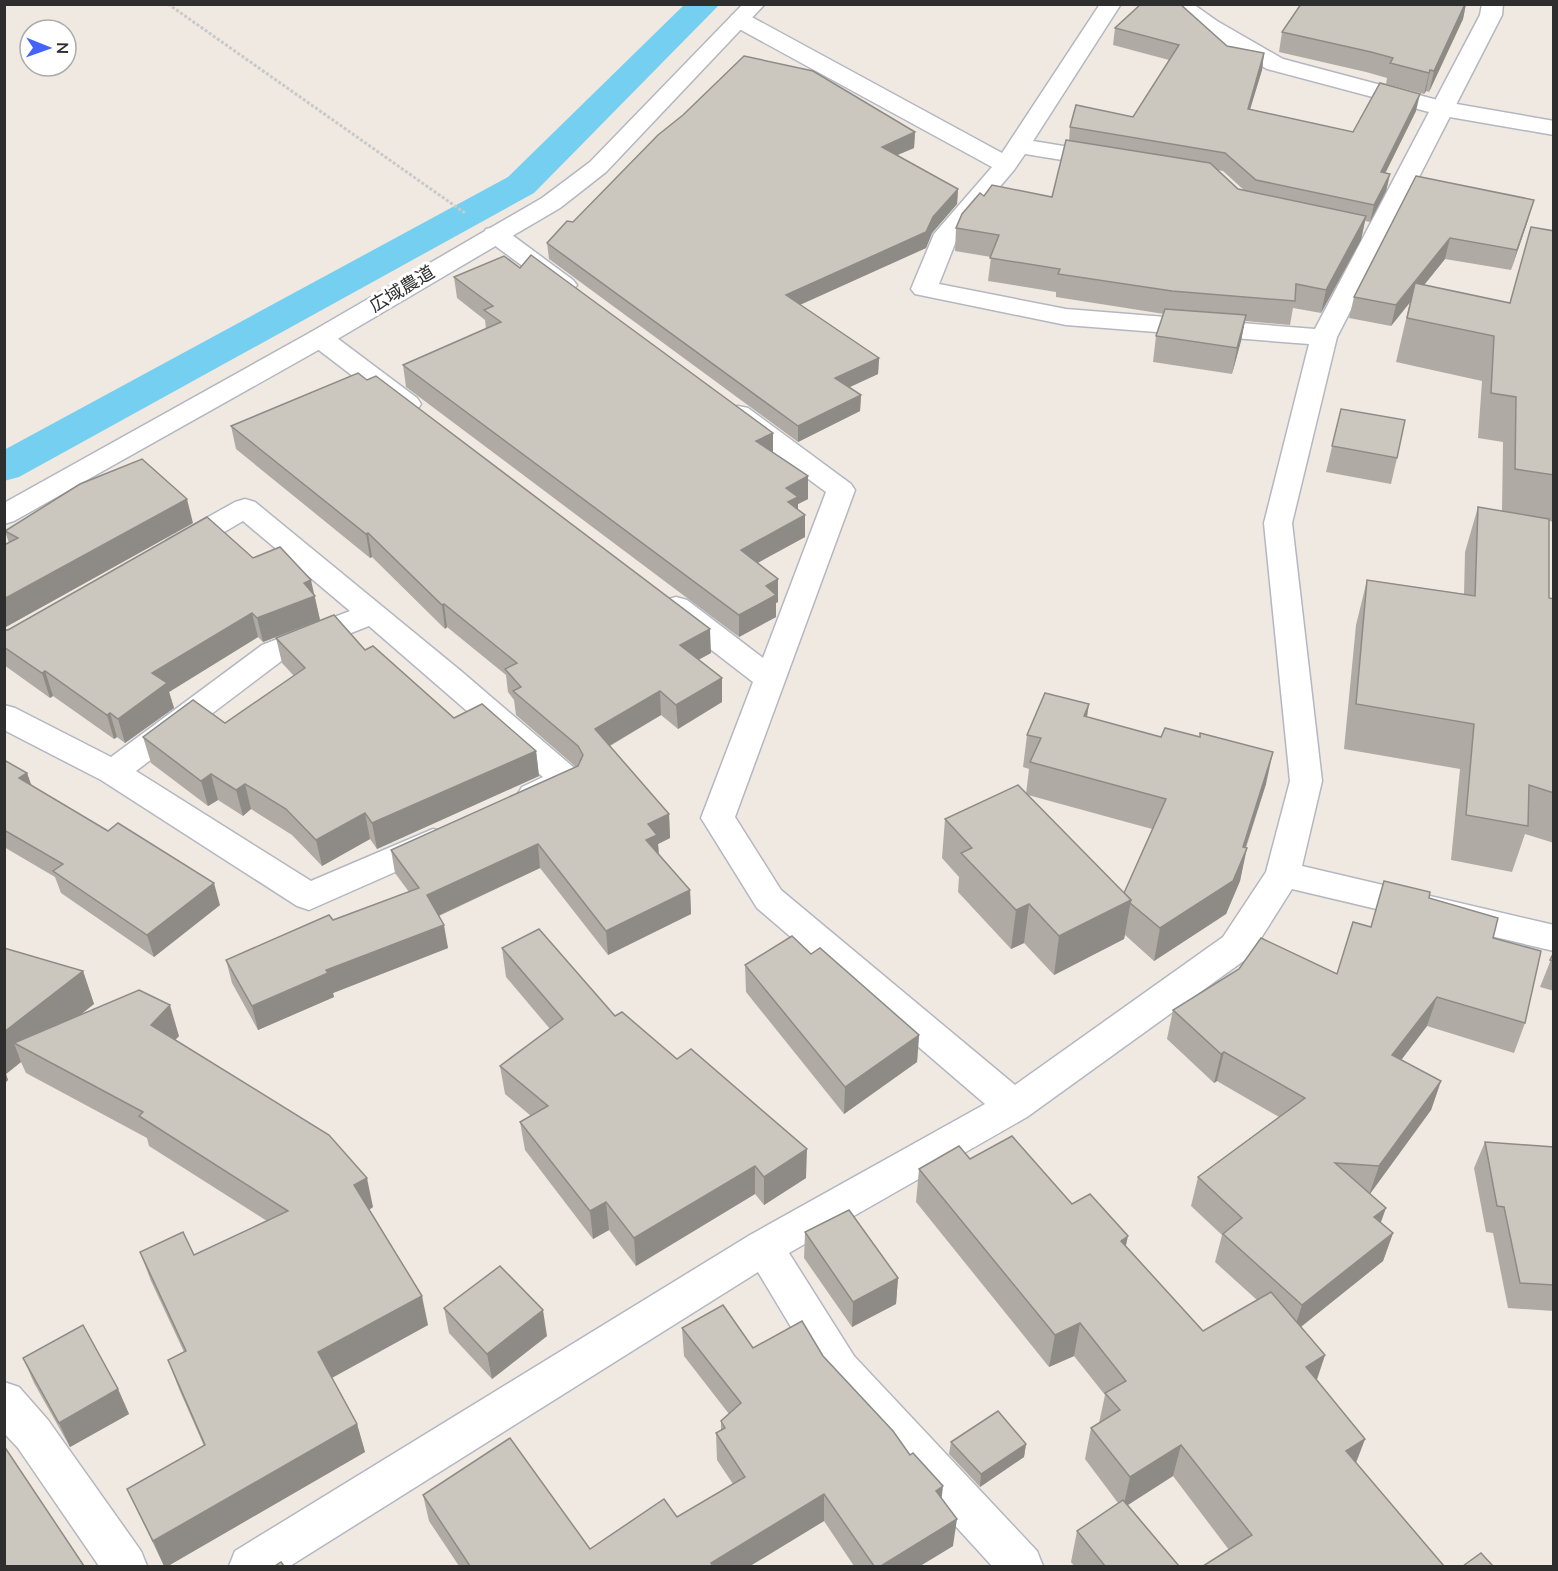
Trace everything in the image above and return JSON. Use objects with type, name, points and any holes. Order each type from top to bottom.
[{"type":"street","points":[[1111,4],[1012,156],[946,234],[924,289],[1066,317],[1324,337]]},
{"type":"street","points":[[1179,4],[1209,26],[1275,64],[1444,109],[1554,128]]},
{"type":"street","points":[[251,1566],[764,1247],[1014,1106],[1236,947],[1283,874],[1306,781],[1278,523],[1324,337],[1367,231],[1444,109],[1491,15],[1493,4]]},
{"type":"street","name":"広域農道","points":[[4,515],[320,338],[551,203],[598,167],[748,12]]},
{"type":"street","points":[[748,12],[1012,156],[1122,163]]},
{"type":"street","points":[[495,234],[591,305]]},
{"type":"street","points":[[320,338],[425,417]]},
{"type":"street","points":[[716,398],[841,490],[718,818],[769,899],[1014,1106]]},
{"type":"street","points":[[155,559],[245,508],[450,678],[567,780],[503,809]]},
{"type":"street","points":[[654,591],[771,679]]},
{"type":"street","points":[[112,772],[273,652],[372,614]]},
{"type":"street","points":[[4,716],[112,772],[309,897],[460,828]]},
{"type":"street","points":[[1283,874],[1554,938]]},
{"type":"street","points":[[764,1247],[839,1369],[1020,1566]]},
{"type":"street","points":[[4,1401],[33,1434],[124,1566]]},
{"type":"path","points":[[168,4],[495,234]]},
{"type":"building","points":[[1141,4],[1180,4],[1227,46],[1264,53],[1248,109],[1353,132],[1380,83],[1420,94],[1381,172],[1390,174],[1374,205],[1256,180],[1225,153],[1070,127],[1076,105],[1133,117],[1179,45],[1115,28]]},
{"type":"building","points":[[1301,4],[1465,4],[1434,71],[1430,70],[1429,73],[1390,63],[1393,58],[1282,32]]},
{"type":"building","points":[[744,56],[813,71],[915,132],[882,147],[958,189],[933,217],[926,232],[786,295],[879,358],[835,378],[861,395],[798,426],[547,243],[567,221],[573,222],[658,135],[683,115]]},
{"type":"building","points":[[1066,140],[1210,163],[1238,189],[1366,216],[1326,290],[1296,284],[1295,301],[1172,291],[1058,274],[1060,269],[990,258],[999,235],[956,228],[962,214],[980,193],[984,196],[992,185],[1052,197]]},
{"type":"building","points":[[1416,176],[1534,200],[1517,250],[1450,238],[1396,305],[1354,297]]},
{"type":"building","points":[[1531,227],[1554,231],[1554,475],[1515,469],[1516,397],[1491,393],[1494,336],[1407,318],[1415,283],[1510,303]]},
{"type":"building","points":[[531,255],[773,433],[756,441],[808,476],[786,488],[798,497],[788,502],[805,515],[741,550],[778,579],[766,586],[776,595],[739,615],[403,365],[501,322],[484,310],[493,306],[454,277],[504,256],[520,268]]},
{"type":"building","points":[[1165,309],[1246,315],[1237,348],[1156,336]]},
{"type":"building","points":[[358,373],[367,380],[376,376],[710,629],[680,645],[722,678],[676,705],[660,691],[595,729],[669,814],[648,824],[657,835],[646,840],[690,890],[606,931],[538,844],[427,895],[444,925],[326,970],[328,973],[252,1006],[226,960],[329,915],[333,920],[419,888],[391,850],[578,766],[583,755],[578,746],[513,691],[521,687],[505,669],[517,663],[444,604],[442,605],[368,533],[366,534],[231,426]]},
{"type":"building","points":[[1341,409],[1405,420],[1397,458],[1332,446]]},
{"type":"building","points":[[142,459],[187,499],[4,599],[4,545],[18,538],[5,531],[80,484]]},
{"type":"building","points":[[1478,507],[1549,519],[1549,598],[1554,599],[1554,793],[1529,785],[1528,826],[1466,815],[1474,724],[1356,704],[1367,580],[1475,596]]},
{"type":"building","points":[[207,517],[253,558],[280,547],[311,580],[304,583],[315,596],[257,618],[252,613],[152,673],[167,683],[118,719],[110,713],[107,715],[45,671],[42,673],[4,647],[4,630],[8,630]]},
{"type":"building","points":[[334,615],[365,650],[373,646],[454,718],[482,704],[536,751],[372,823],[365,813],[316,840],[286,809],[245,784],[236,790],[211,774],[201,781],[143,737],[193,700],[225,723],[305,668],[276,638]]},
{"type":"building","points":[[1045,693],[1089,704],[1084,716],[1161,737],[1165,728],[1200,737],[1200,733],[1273,752],[1243,847],[1247,848],[1233,881],[1160,928],[1130,903],[1131,900],[1124,893],[1166,799],[1030,762],[1041,738],[1027,735]]},
{"type":"building","points":[[4,760],[27,773],[19,778],[108,831],[118,823],[214,883],[147,935],[53,871],[63,864],[4,830]]},
{"type":"building","points":[[1018,785],[1131,900],[1059,936],[1029,904],[1016,910],[961,853],[972,848],[945,819]]},
{"type":"building","points":[[1384,881],[1430,892],[1429,898],[1498,918],[1493,938],[1541,951],[1525,1023],[1437,997],[1392,1055],[1441,1081],[1379,1166],[1335,1163],[1386,1208],[1374,1217],[1393,1233],[1302,1305],[1223,1234],[1242,1218],[1198,1177],[1305,1098],[1224,1052],[1221,1054],[1173,1010],[1239,969],[1261,938],[1337,974],[1353,922],[1371,927]]},
{"type":"building","points":[[539,929],[615,1016],[622,1012],[677,1059],[691,1049],[807,1149],[764,1177],[755,1166],[634,1238],[606,1202],[590,1211],[520,1122],[548,1106],[500,1066],[563,1019],[502,948]]},
{"type":"building","points":[[792,936],[811,954],[820,948],[919,1035],[845,1087],[745,965]]},
{"type":"building","points":[[4,948],[83,971],[4,1032]]},
{"type":"building","points":[[139,990],[170,1005],[151,1025],[329,1135],[367,1178],[354,1185],[422,1296],[318,1352],[357,1424],[153,1541],[127,1489],[205,1445],[168,1360],[186,1351],[140,1252],[183,1232],[194,1255],[288,1211],[139,1116],[143,1112],[14,1043]]},
{"type":"building","points":[[1012,1136],[1072,1204],[1090,1194],[1128,1236],[1121,1241],[1203,1331],[1271,1292],[1325,1355],[1306,1367],[1365,1439],[1346,1451],[1444,1566],[1203,1566],[1252,1535],[1181,1445],[1130,1477],[1091,1428],[1120,1410],[1105,1393],[1126,1381],[1080,1323],[1055,1335],[919,1169],[959,1146],[970,1159]]},
{"type":"building","points":[[1485,1142],[1554,1147],[1554,1285],[1520,1283],[1504,1207],[1497,1206]]},
{"type":"building","points":[[849,1210],[898,1278],[853,1302],[805,1232]]},
{"type":"building","points":[[500,1266],[543,1310],[487,1354],[444,1308]]},
{"type":"building","points":[[723,1305],[753,1348],[802,1321],[823,1356],[893,1431],[910,1455],[913,1453],[943,1486],[936,1491],[957,1519],[881,1566],[874,1566],[824,1494],[711,1563],[713,1566],[470,1566],[423,1495],[510,1438],[590,1549],[664,1499],[677,1517],[745,1477],[716,1433],[725,1428],[721,1421],[741,1403],[682,1328]]},
{"type":"building","points":[[83,1325],[118,1389],[59,1423],[23,1358]]},
{"type":"building","points":[[998,1411],[1026,1444],[981,1474],[951,1442]]},
{"type":"building","points":[[4,1446],[84,1566],[4,1566]]},
{"type":"building","points":[[1123,1500],[1179,1566],[1105,1566],[1077,1531]]},
{"type":"building","points":[[1481,1553],[1493,1566],[1463,1566]]},
{"type":"waterway","points":[[4,468],[521,185],[704,4]]}]
